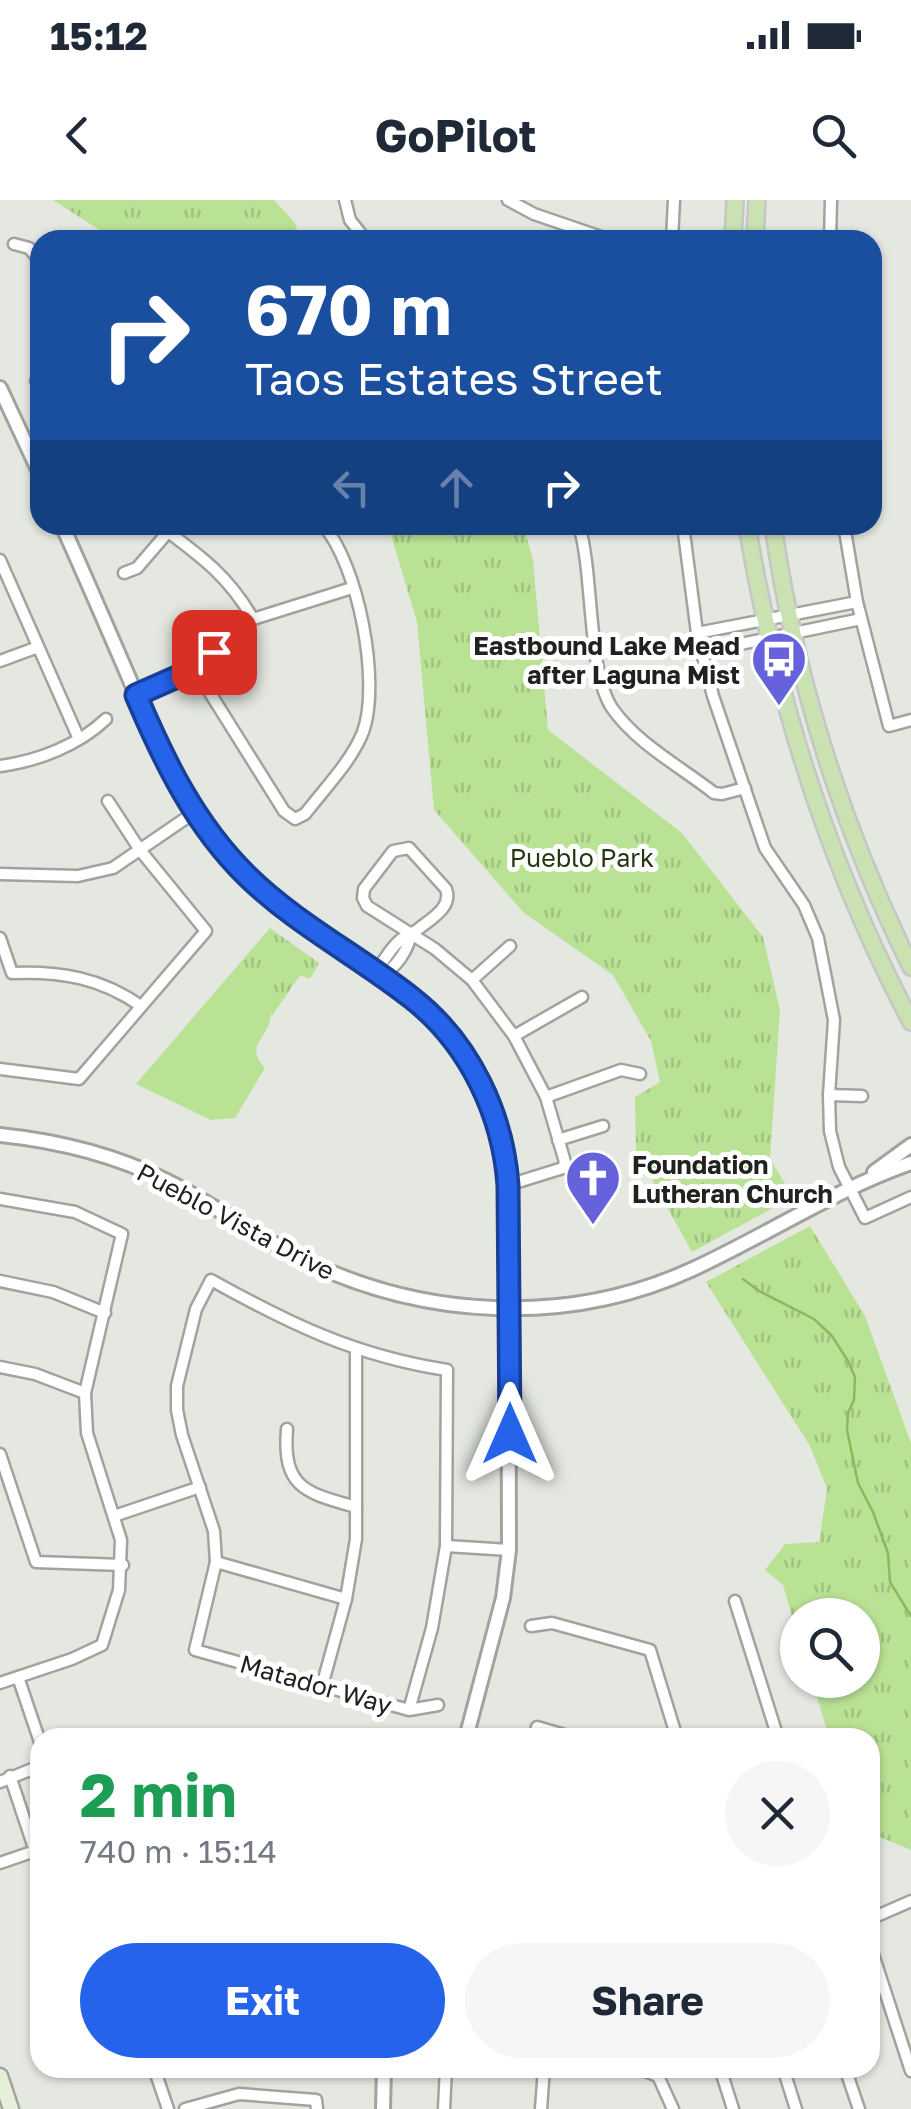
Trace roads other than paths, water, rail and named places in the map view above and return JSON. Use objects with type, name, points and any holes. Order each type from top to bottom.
[{"type":"main road","points":[[734,230],[735,200]]},
{"type":"main road","points":[[756,230],[758,200]]},
{"type":"main road","points":[[750,535],[792,733],[826,834],[870,940],[911,1022]]},
{"type":"main road","points":[[775,535],[791,624],[818,726],[850,826],[911,968]]},
{"type":"main road","points":[[0,2076],[11,2109]]},
{"type":"street","points":[[345,200],[350,220],[358,230]]},
{"type":"street","points":[[508,200],[534,214],[581,230]]},
{"type":"street","points":[[672,230],[674,200]]},
{"type":"street","points":[[830,230],[831,200]]},
{"type":"street","points":[[14,244],[30,249]]},
{"type":"street","points":[[0,388],[30,452]]},
{"type":"street","points":[[66,535],[173,775],[195,812],[225,852],[268,896],[425,1010],[467,1060],[498,1126],[508,1185],[509,1550],[496,1632],[469,1728]]},
{"type":"street","points":[[124,573],[137,568],[158,535]]},
{"type":"street","points":[[172,535],[216,568],[237,590],[253,619]]},
{"type":"street","points":[[195,669],[284,810],[295,819],[305,814],[352,753],[369,709],[366,641],[343,558],[330,535]]},
{"type":"street","points":[[582,535],[589,565],[598,673],[612,708],[627,727],[714,793],[745,788]]},
{"type":"street","points":[[684,535],[697,633],[745,788],[765,848],[804,905],[818,938],[834,1020],[828,1094],[831,1139],[848,1187],[865,1218],[911,1197]]},
{"type":"street","points":[[846,535],[857,602],[889,726],[911,720]]},
{"type":"street","points":[[0,560],[79,739]]},
{"type":"street","points":[[136,695],[195,669],[253,619],[352,588]]},
{"type":"street","points":[[702,652],[770,637],[791,624],[857,602]]},
{"type":"street","points":[[697,633],[766,620],[791,624],[861,619]]},
{"type":"street","points":[[0,661],[38,646]]},
{"type":"street","points":[[0,766],[42,756],[79,739],[106,719]]},
{"type":"street","points":[[0,1069],[79,1080],[206,931],[140,850],[108,801]]},
{"type":"street","points":[[0,874],[78,876],[113,868],[195,812]]},
{"type":"street","points":[[380,976],[388,973],[400,937],[410,933],[447,905],[449,897],[413,851],[403,847],[394,851],[364,889],[367,906],[410,933],[435,948],[472,980],[514,1036],[546,1097],[564,1168],[508,1185]]},
{"type":"street","points":[[0,938],[12,973],[76,976],[120,991],[142,1006]]},
{"type":"street","points":[[472,980],[510,946]]},
{"type":"street","points":[[514,1036],[582,998]]},
{"type":"street","points":[[546,1097],[621,1070],[640,1074]]},
{"type":"street","points":[[828,1094],[862,1096]]},
{"type":"street","points":[[558,1140],[603,1126]]},
{"type":"street","name":"Pueblo Vista Drive","points":[[0,1135],[89,1151],[150,1173],[286,1251],[355,1282],[427,1301],[509,1309],[591,1302],[659,1282],[700,1266],[848,1187],[911,1164]]},
{"type":"street","name":"Pueblo Vista Drive","points":[[864,1180],[911,1145]]},
{"type":"street","points":[[0,1199],[74,1212],[122,1234],[84,1393],[88,1434],[121,1540],[123,1565],[102,1645],[0,1683]]},
{"type":"street","points":[[346,1598],[216,1562],[214,1531],[182,1435],[176,1386],[196,1309],[211,1280],[284,1322],[356,1350],[447,1370],[446,1546],[432,1628],[410,1710]]},
{"type":"street","points":[[0,1281],[43,1289],[105,1313]]},
{"type":"street","points":[[322,1686],[346,1598],[356,1539],[356,1350]]},
{"type":"street","points":[[0,1367],[36,1374],[84,1393]]},
{"type":"street","points":[[286,1429],[285,1448],[300,1487],[356,1507]]},
{"type":"street","points":[[0,1454],[36,1562],[123,1565]]},
{"type":"street","points":[[114,1516],[200,1487]]},
{"type":"street","points":[[446,1546],[509,1550]]},
{"type":"street","name":"Matador Way","points":[[216,1562],[195,1650],[410,1710],[438,1706]]},
{"type":"street","points":[[735,1602],[775,1728]]},
{"type":"street","points":[[530,1626],[552,1623],[650,1650],[674,1728]]},
{"type":"street","points":[[18,1677],[35,1728]]},
{"type":"street","points":[[30,1770],[5,1779],[30,1839]]},
{"type":"street","points":[[0,1863],[30,1853]]},
{"type":"street","points":[[880,1914],[911,1900]]},
{"type":"street","points":[[880,1976],[911,2071]]},
{"type":"street","points":[[157,2078],[168,2109]]},
{"type":"street","points":[[383,2109],[384,2078]]},
{"type":"street","points":[[444,2109],[446,2078]]},
{"type":"street","points":[[541,2109],[543,2078]]},
{"type":"street","points":[[659,2078],[673,2109]]},
{"type":"street","points":[[723,2078],[733,2109]]},
{"type":"street","points":[[786,2078],[796,2109]]},
{"type":"street","points":[[849,2078],[859,2109]]},
{"type":"street","points":[[184,2109],[262,2094],[316,2104]]},
{"type":"waterway","points":[[743,1279],[814,1319],[832,1336],[848,1361],[855,1377],[847,1430],[858,1483],[888,1553],[890,1582],[911,1616]]},
{"type":"place","name":"Eastbound Lake Mead after Laguna Mist","points":[[779,708]]},
{"type":"place","name":"Foundation Lutheran Church","points":[[593,1227]]},
{"type":"park label","name":"Pueblo Park","points":[[582,857]]}]
